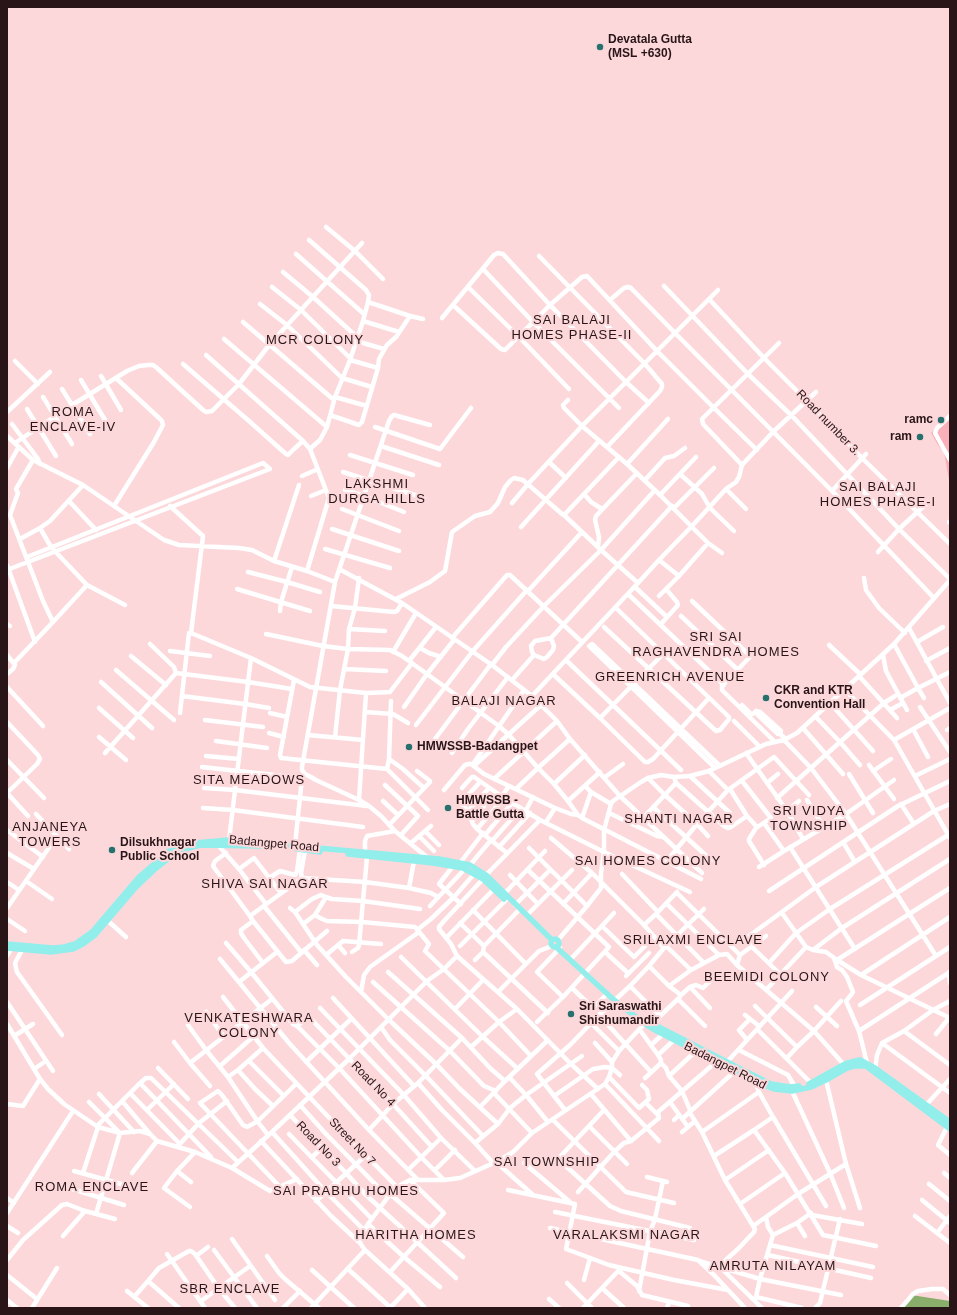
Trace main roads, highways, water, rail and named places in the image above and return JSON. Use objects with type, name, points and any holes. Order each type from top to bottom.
[{"type":"main road","name":"Badangpet Road","points":[[8,947],[53,948],[75,944],[92,932],[139,877],[168,852],[182,844],[229,840],[302,850],[428,858],[470,865],[527,915],[570,959],[615,999]]},
{"type":"main road","name":"Badangpet Road","points":[[8,947],[22,950],[51,952],[73,949],[88,941],[95,935],[136,887],[155,868],[178,851],[200,845],[295,845],[463,868],[484,877],[494,889],[556,945]]},
{"type":"main road","name":"Badangpet Road","points":[[586,973],[607,994],[663,1034],[716,1062],[770,1084],[794,1089],[811,1083],[846,1066]]},
{"type":"main road","name":"Badangpet Road","points":[[646,1022],[727,1062],[736,1070],[755,1082],[774,1089],[811,1087],[826,1080],[855,1060],[860,1060],[875,1070]]},
{"type":"main road","points":[[875,1070],[926,1105],[937,1116]]},
{"type":"main road","points":[[875,1070],[949,1126]]},
{"type":"place","name":"Devatala Gutta (MSL +630)","points":[[600,47]]},
{"type":"place","name":"ramc","points":[[941,420]]},
{"type":"place","name":"ram","points":[[920,437]]},
{"type":"place","name":"CKR and KTR Convention Hall","points":[[766,698]]},
{"type":"place","name":"HMWSSB-Badangpet","points":[[409,747]]},
{"type":"place","name":"HMWSSB - Battle Gutta","points":[[448,808]]},
{"type":"place","name":"Dilsukhnagar Public School","points":[[112,850]]},
{"type":"place","name":"Sri Saraswathi Shishumandir","points":[[571,1014]]},
{"type":"district","name":"SAI BALAJI HOMES PHASE-II","points":[[572,328]]},
{"type":"district","name":"MCR COLONY","points":[[315,340]]},
{"type":"district","name":"ROMA ENCLAVE-IV","points":[[73,420]]},
{"type":"district","name":"LAKSHMI DURGA HILLS","points":[[377,492]]},
{"type":"district","name":"SAI BALAJI HOMES PHASE-I","points":[[878,494]]},
{"type":"district","name":"SRI SAI RAGHAVENDRA HOMES","points":[[716,644]]},
{"type":"district","name":"GREENRICH AVENUE","points":[[670,677]]},
{"type":"district","name":"BALAJI NAGAR","points":[[504,701]]},
{"type":"district","name":"SITA MEADOWS","points":[[249,780]]},
{"type":"district","name":"SRI VIDYA TOWNSHIP","points":[[809,818]]},
{"type":"district","name":"SHANTI NAGAR","points":[[679,819]]},
{"type":"district","name":"ANJANEYA TOWERS","points":[[50,834]]},
{"type":"district","name":"SAI HOMES COLONY","points":[[648,861]]},
{"type":"district","name":"SHIVA SAI NAGAR","points":[[265,884]]},
{"type":"district","name":"SRILAXMI ENCLAVE","points":[[693,940]]},
{"type":"district","name":"BEEMIDI COLONY","points":[[767,977]]},
{"type":"district","name":"VENKATESHWARA COLONY","points":[[249,1026]]},
{"type":"district","name":"SAI TOWNSHIP","points":[[547,1162]]},
{"type":"district","name":"ROMA ENCLAVE","points":[[92,1187]]},
{"type":"district","name":"SAI PRABHU HOMES","points":[[346,1191]]},
{"type":"district","name":"HARITHA HOMES","points":[[416,1235]]},
{"type":"district","name":"VARALAKSMI NAGAR","points":[[627,1235]]},
{"type":"district","name":"AMRUTA NILAYAM","points":[[773,1266]]},
{"type":"district","name":"SBR ENCLAVE","points":[[230,1289]]}]
